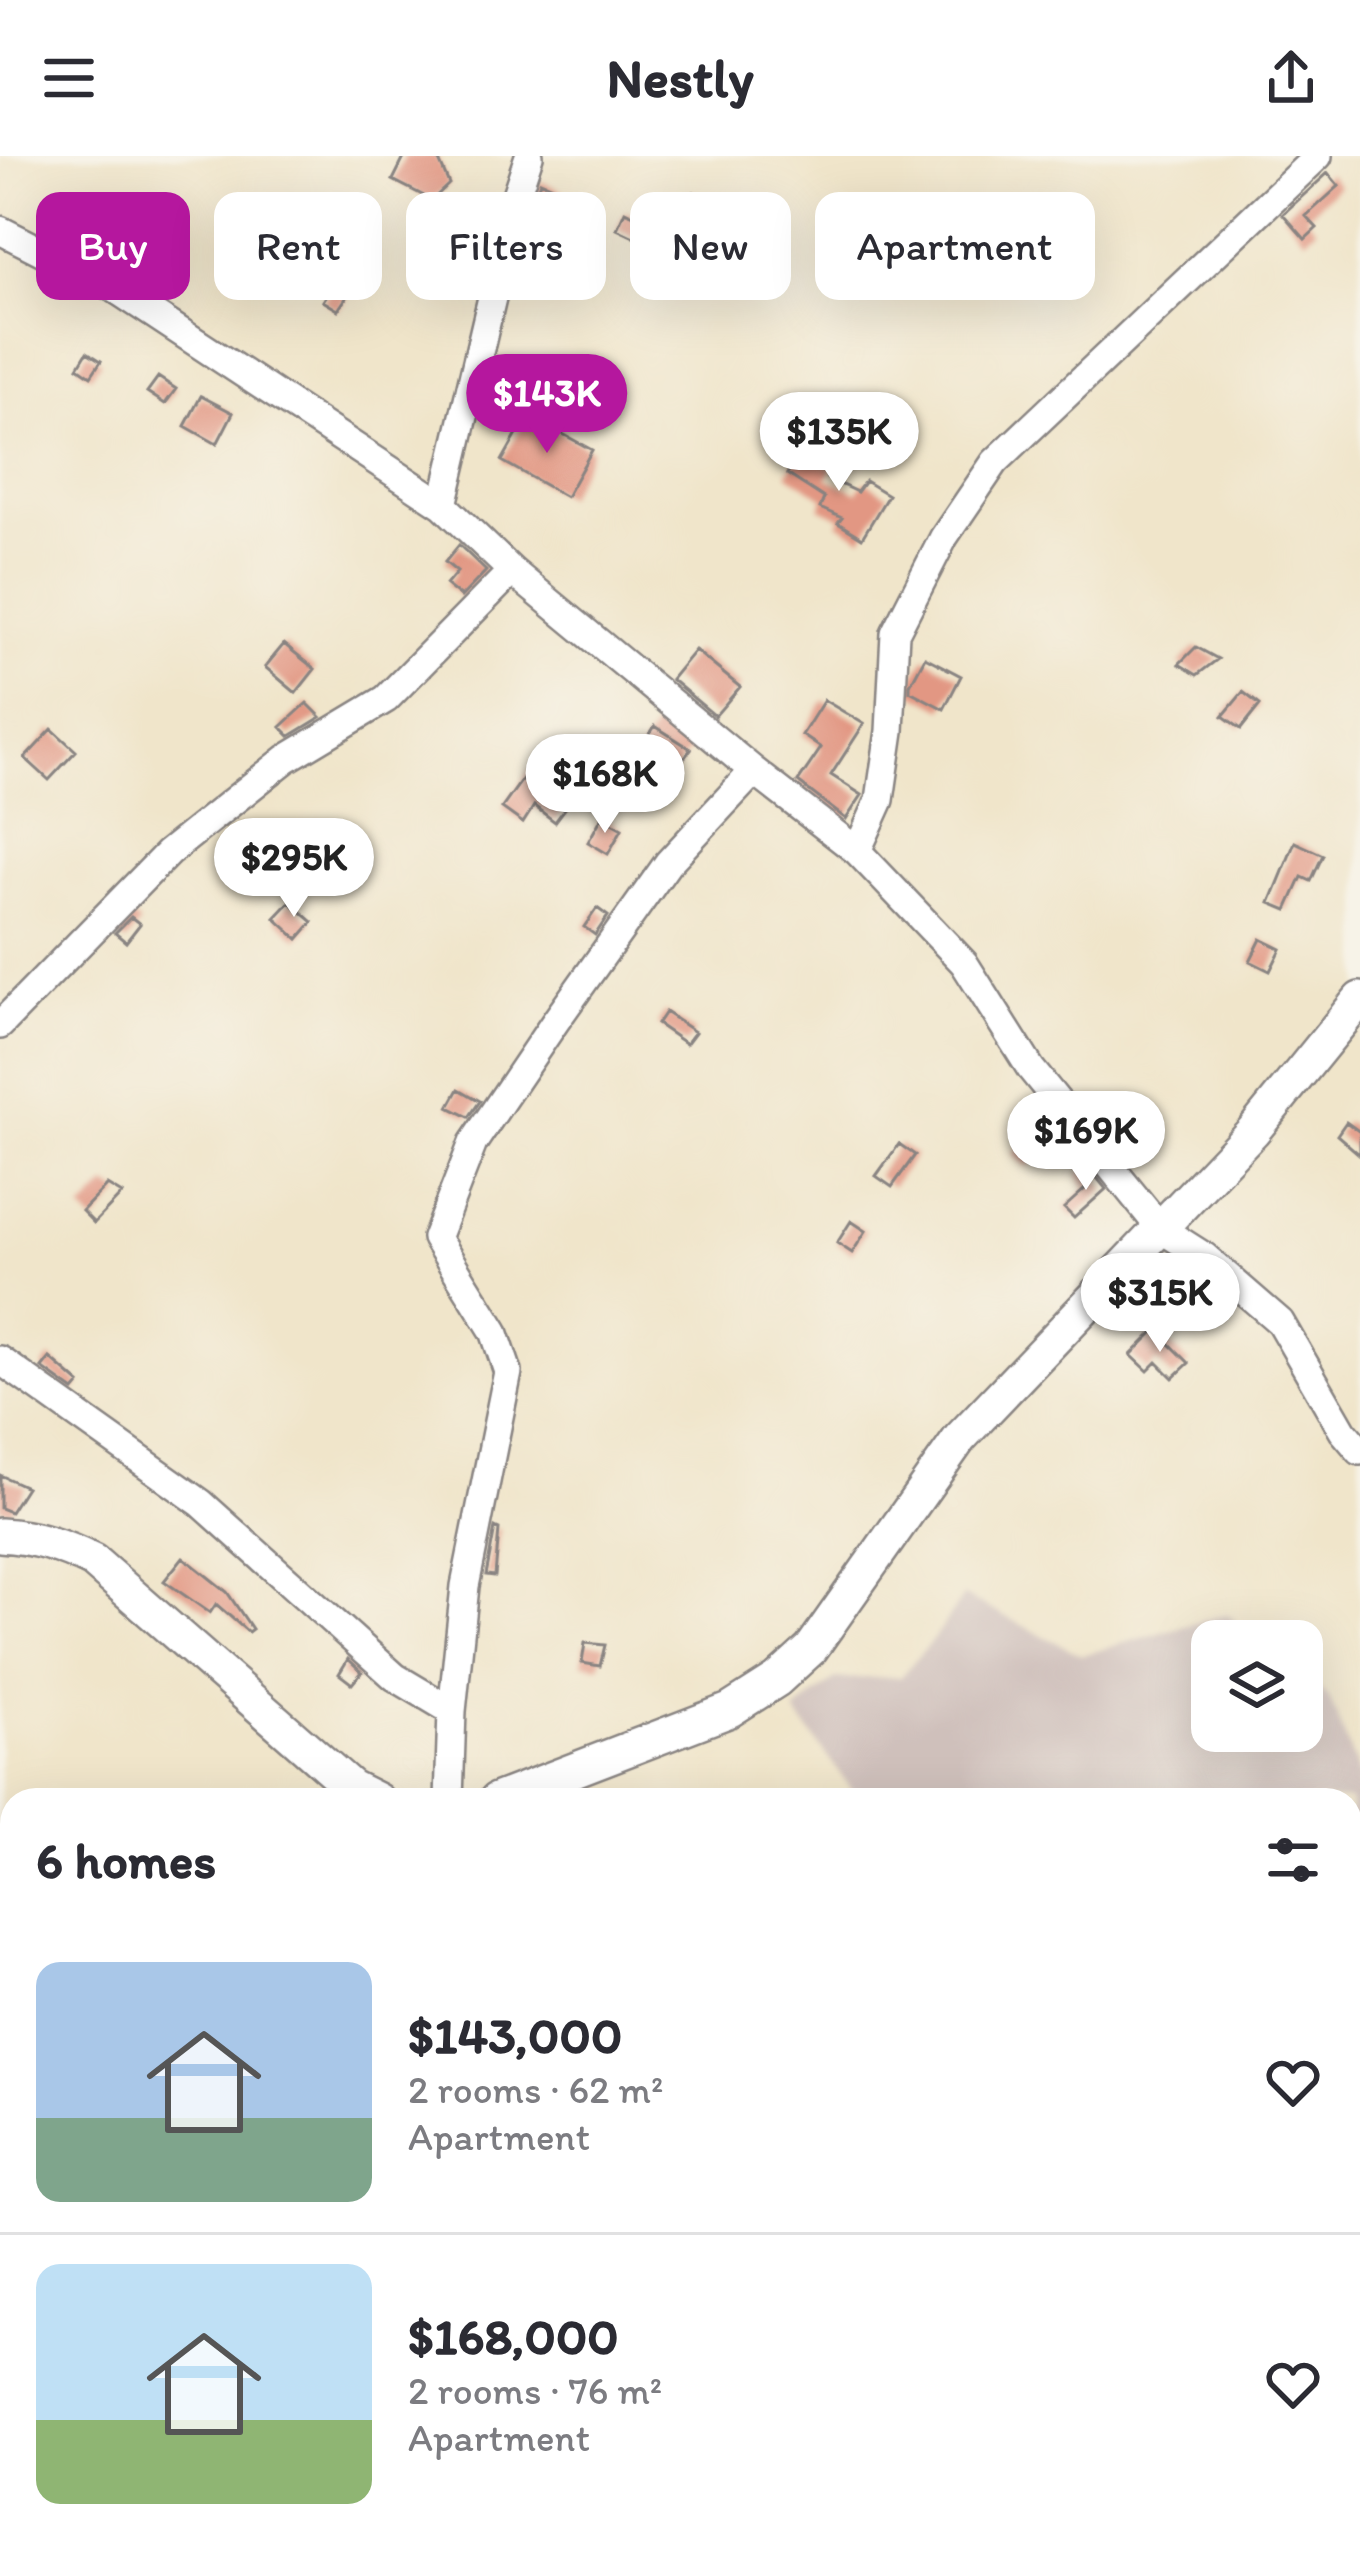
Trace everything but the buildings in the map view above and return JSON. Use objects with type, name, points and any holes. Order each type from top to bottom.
[{"type":"main road","points":[[527,1788],[730,1710],[777,1680],[811,1649],[959,1438],[1253,1130],[1360,1000]]},
{"type":"main road","points":[[0,1535],[61,1546],[92,1562],[352,1788]]},
{"type":"street","points":[[443,506],[529,156]]},
{"type":"street","points":[[857,851],[880,800],[890,731],[895,634],[944,537],[995,462],[1318,156]]},
{"type":"street","points":[[0,230],[114,288],[443,506],[512,571],[857,851],[964,963],[1030,1069],[1161,1229],[1205,1257],[1280,1322],[1342,1431],[1360,1451]]},
{"type":"street","points":[[0,1025],[168,853],[286,760],[386,699],[512,571]]},
{"type":"street","points":[[449,1788],[465,1586],[508,1372],[494,1331],[436,1238],[472,1143],[668,863],[754,771]]},
{"type":"street","points":[[0,1360],[201,1503],[395,1677],[452,1711]]},
{"type":"shaded area","points":[[964,1596],[1082,1655],[1191,1624],[1191,1752],[1323,1752],[1323,1692],[1360,1777],[1360,1788],[850,1788],[795,1712],[835,1679],[900,1677]]}]
